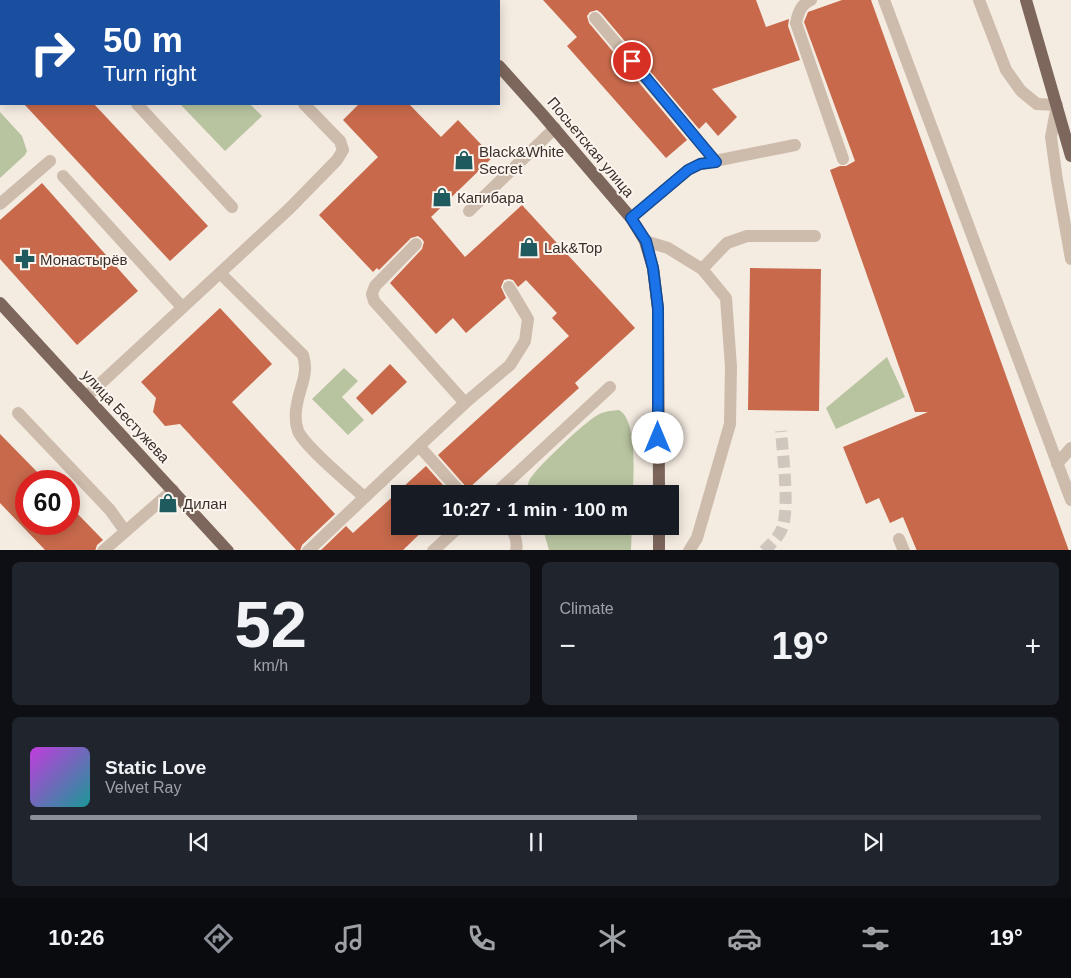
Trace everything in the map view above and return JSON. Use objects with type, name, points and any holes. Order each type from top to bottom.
[{"type":"main road","points":[[1026,0],[1071,156]]},
{"type":"main road","name":"Посьетская улица","points":[[500,67],[555,128],[631,218],[646,241],[653,268],[658,308],[659,485]]},
{"type":"main road","name":"улица Бестужева","points":[[0,303],[228,550]]},
{"type":"main road","points":[[659,535],[659,550]]},
{"type":"lane","points":[[811,0],[804,3],[798,13],[796,23],[843,159]]},
{"type":"lane","points":[[884,0],[1071,500]]},
{"type":"lane","points":[[979,0],[1006,70],[1021,90],[1038,104],[1057,105],[1051,137],[1071,259]]},
{"type":"lane","points":[[596,18],[716,162]]},
{"type":"lane","points":[[138,105],[232,207]]},
{"type":"lane","points":[[87,396],[289,209],[337,160],[343,150],[340,141],[305,105]]},
{"type":"lane","points":[[469,211],[555,128]]},
{"type":"lane","points":[[631,218],[688,170],[700,164],[795,145]]},
{"type":"lane","points":[[0,204],[50,161]]},
{"type":"lane","points":[[63,176],[182,307]]},
{"type":"lane","points":[[702,269],[728,243],[747,236],[815,236]]},
{"type":"lane","points":[[646,241],[668,248],[702,269],[726,298],[731,367],[730,424],[697,538],[689,550]]},
{"type":"lane","points":[[416,244],[375,286],[372,294],[374,301],[465,403]]},
{"type":"lane","points":[[220,273],[303,355],[306,365],[305,373],[296,404],[295,418],[299,432],[308,446],[364,498]]},
{"type":"lane","points":[[308,550],[418,446],[510,365],[525,341],[528,319],[509,287]]},
{"type":"lane","points":[[506,485],[610,387]]},
{"type":"lane","points":[[18,413],[110,510],[126,531]]},
{"type":"lane","points":[[418,446],[454,485]]},
{"type":"lane","points":[[1057,464],[1071,448]]},
{"type":"lane","points":[[103,550],[173,490]]},
{"type":"lane","points":[[433,550],[450,535]]},
{"type":"lane","points":[[514,535],[517,544],[516,550]]},
{"type":"green space","points":[[181,105],[251,105],[262,116],[225,151]]},
{"type":"green space","points":[[0,112],[22,136],[27,151],[0,178]]},
{"type":"green space","points":[[887,357],[905,397],[836,429],[826,408]]},
{"type":"green space","points":[[344,368],[358,381],[342,397],[364,420],[348,435],[312,399]]},
{"type":"green space","points":[[619,410],[625,416],[629,425],[634,462],[633,485],[528,485],[534,473],[572,436],[590,420],[599,414]]},
{"type":"green space","points":[[545,535],[632,535],[630,550],[549,550]]},
{"type":"building","points":[[543,0],[756,0],[766,27],[789,19],[788,26],[800,60],[712,89],[737,117],[718,136],[706,122],[699,129],[601,13],[597,10],[590,12],[587,16],[589,23],[687,140],[666,158],[567,46],[577,37]]},
{"type":"building","points":[[842,0],[871,0],[1069,550],[917,550],[903,517],[890,523],[879,498],[866,504],[843,447],[928,412],[915,412],[830,170],[846,166],[855,161],[804,22],[808,12]]},
{"type":"building","points":[[25,105],[95,105],[208,226],[170,261]]},
{"type":"building","points":[[358,105],[410,105],[441,137],[458,120],[493,157],[431,217],[465,257],[522,205],[635,328],[575,383],[579,388],[472,485],[464,485],[438,455],[569,336],[552,318],[557,313],[526,280],[518,287],[513,280],[509,279],[504,280],[501,287],[506,298],[466,333],[453,318],[436,334],[390,283],[422,249],[424,242],[422,239],[418,236],[411,238],[379,270],[377,268],[373,272],[319,215],[378,157],[343,120]]},
{"type":"building","points":[[42,183],[138,291],[77,345],[0,259],[0,220]]},
{"type":"building","points":[[750,268],[821,269],[819,411],[748,410]]},
{"type":"building","points":[[220,308],[272,364],[232,402],[335,514],[302,545],[300,550],[296,550],[180,424],[165,426],[153,412],[156,398],[141,382]]},
{"type":"building","points":[[390,364],[407,382],[372,415],[356,398]]},
{"type":"building","points":[[0,434],[35,470],[15,470],[15,519],[0,503]]},
{"type":"building","points":[[426,466],[443,485],[405,485]]},
{"type":"building","points":[[391,498],[391,535],[419,535],[403,550],[321,550],[346,526],[353,533]]},
{"type":"building","points":[[80,516],[103,540],[97,545],[95,550],[45,550],[31,535],[80,535]]},
{"type":"tunnel","points":[[765,550],[780,533],[785,516],[785,479],[781,431]]},
{"type":"place","name":"Black&White Secret","points":[[464,160]]},
{"type":"place","name":"Капибара","points":[[442,197]]},
{"type":"place","name":"Lak&Top","points":[[529,247]]},
{"type":"place","name":"Монастырёв","points":[[25,259]]},
{"type":"place","name":"Дилан","points":[[168,503]]},
{"type":"route","points":[[632,61],[716,162],[700,164],[688,170],[631,218],[646,241],[653,268],[658,308],[658,438]]}]
